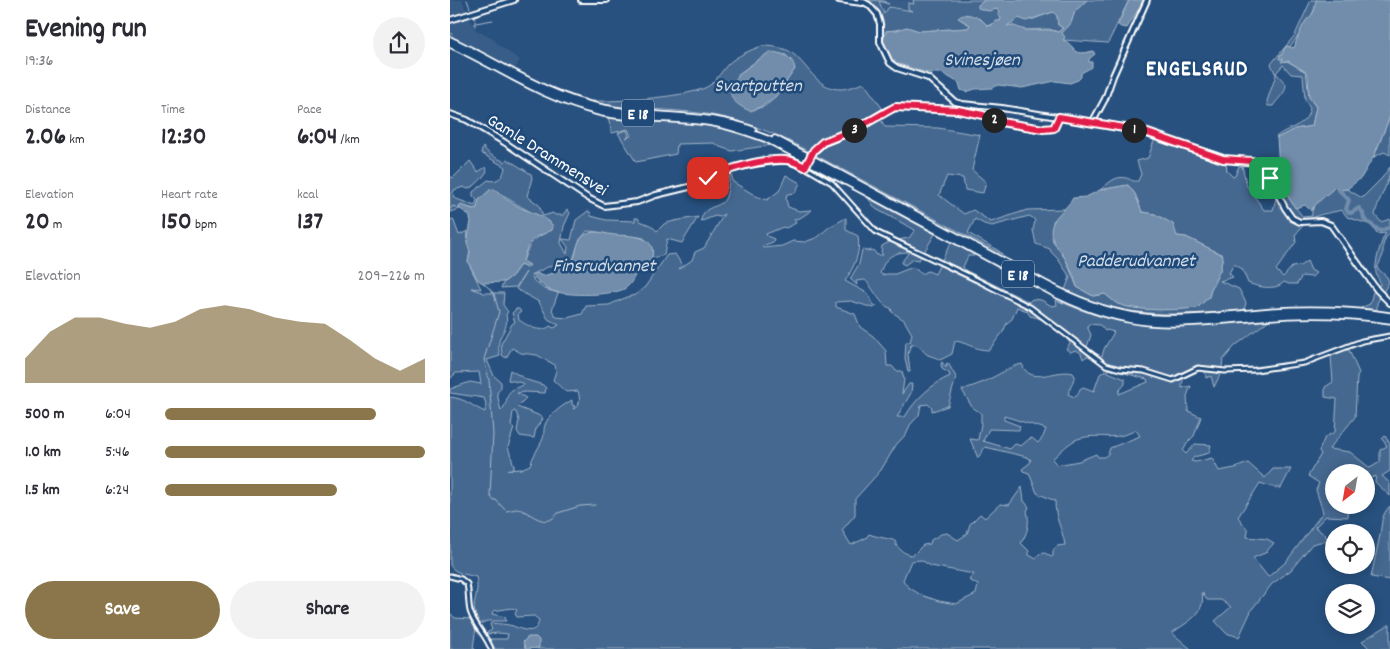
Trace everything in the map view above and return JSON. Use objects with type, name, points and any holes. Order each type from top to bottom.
[{"type":"highway","name":"E 18","points":[[450,40],[554,93],[576,101],[616,111],[709,118],[738,124],[768,136],[809,156],[1044,284],[1072,298],[1100,308],[1136,316],[1168,318],[1311,310],[1359,312],[1390,316]]},
{"type":"highway","name":"E 18","points":[[450,44],[546,94],[588,109],[629,116],[708,122],[737,128],[766,139],[1058,295],[1098,312],[1135,320],[1167,323],[1292,315],[1351,316],[1390,320]]},
{"type":"highway","name":"E 18","points":[[1351,316],[1390,325]]},
{"type":"main road","points":[[451,19],[505,1],[514,0]]},
{"type":"main road","points":[[581,0],[606,0]]},
{"type":"main road","points":[[839,0],[857,1],[871,7]]},
{"type":"main road","points":[[860,0],[871,7],[877,14],[880,21],[879,38],[888,61],[895,67],[928,78],[948,98],[960,104],[1059,117],[1142,131],[1217,157],[1252,161],[1259,164],[1267,173],[1290,216],[1302,222],[1321,221],[1331,225],[1377,290],[1390,303]]},
{"type":"main road","points":[[1094,123],[1147,0]]},
{"type":"main road","points":[[806,165],[812,153],[823,142],[854,130],[895,107],[958,110],[983,115],[1001,122],[1046,130],[1055,126],[1059,117]]},
{"type":"main road","name":"Gamle Drammensvei","points":[[450,114],[467,120],[588,198],[604,206],[637,202],[656,195],[683,189],[722,172],[743,166],[786,160],[806,165]]},
{"type":"street","name":"Gamle Drammensvei","points":[[806,165],[832,183],[876,232],[1030,307],[1106,365],[1120,369],[1144,371],[1168,379],[1175,379],[1198,368],[1244,371],[1264,370],[1304,363],[1362,341],[1390,336]]},
{"type":"street","points":[[450,576],[463,580],[467,584],[470,611],[475,622],[488,639],[491,649]]},
{"type":"shaded area","points":[[450,0],[462,0],[467,12],[450,17]]},
{"type":"shaded area","points":[[866,0],[918,0],[914,16],[890,27],[884,25],[879,11]]},
{"type":"shaded area","points":[[866,0],[885,1],[885,3],[879,1],[884,14],[889,7],[912,11],[908,9],[908,3],[914,4],[913,0],[985,0],[978,5],[986,10],[996,9],[1000,12],[1001,20],[988,26],[982,20],[966,14],[961,20],[970,25],[968,28],[919,31],[907,27],[886,31],[885,39],[882,41],[883,21],[875,8]]},
{"type":"shaded area","points":[[1087,0],[1129,0],[1108,43],[1063,40],[1062,33],[1071,23],[1075,11]]},
{"type":"shaded area","points":[[1311,0],[1318,0],[1312,15],[1283,55],[1287,61],[1306,72],[1309,97],[1316,107],[1312,126],[1295,129],[1277,138],[1281,133],[1301,123],[1308,115],[1310,108],[1305,100],[1303,75],[1291,74],[1283,65],[1276,73],[1286,84],[1285,91],[1273,106],[1268,106],[1267,101],[1276,75],[1271,64],[1295,35]]},
{"type":"shaded area","points":[[1053,12],[1057,16],[1058,25],[1063,28],[1058,32],[1049,29],[1027,30],[1006,26],[1019,18],[1031,20]]},
{"type":"shaded area","points":[[469,17],[476,30],[493,39],[520,60],[514,70],[481,50],[450,36],[450,22]]},
{"type":"shaded area","points":[[762,46],[789,51],[818,80],[832,88],[844,89],[864,83],[882,108],[880,118],[885,127],[938,128],[980,135],[972,170],[986,182],[983,193],[965,190],[963,178],[947,176],[939,195],[964,214],[973,210],[991,222],[1027,210],[1065,209],[1053,221],[1053,241],[1066,260],[1077,287],[1093,296],[1105,294],[1118,304],[1126,307],[1157,309],[1197,308],[1209,297],[1220,270],[1223,255],[1186,237],[1177,236],[1155,214],[1142,212],[1135,194],[1128,185],[1100,190],[1112,181],[1122,177],[1138,181],[1141,174],[1137,161],[1148,158],[1155,138],[1176,147],[1183,146],[1223,158],[1226,162],[1227,171],[1233,177],[1239,166],[1242,166],[1247,186],[1264,210],[1273,210],[1280,182],[1289,199],[1303,217],[1312,216],[1316,204],[1335,187],[1339,190],[1347,189],[1362,198],[1390,167],[1388,179],[1375,215],[1381,222],[1390,219],[1390,234],[1386,237],[1383,245],[1383,255],[1377,268],[1387,277],[1389,282],[1377,303],[1377,310],[1361,308],[1370,304],[1374,290],[1380,285],[1376,273],[1376,264],[1386,233],[1377,234],[1371,225],[1347,217],[1342,210],[1320,215],[1306,223],[1295,235],[1296,242],[1276,270],[1283,277],[1292,267],[1300,266],[1307,261],[1311,270],[1316,273],[1312,277],[1302,276],[1297,284],[1284,282],[1276,287],[1262,287],[1248,283],[1242,269],[1234,264],[1229,273],[1233,277],[1220,281],[1239,289],[1246,303],[1244,310],[1170,314],[1115,308],[1065,290],[1070,277],[1050,249],[1036,244],[1033,230],[1035,221],[1029,216],[992,226],[975,219],[968,233],[1003,255],[789,141],[761,129],[735,120],[708,114],[624,107],[592,101],[617,101],[672,96],[702,89],[713,83],[732,61]],"holes":[[[770,52],[786,55],[795,69],[773,100],[765,106],[750,111],[738,74]]]},
{"type":"shaded area","points":[[1390,116],[1390,155],[1384,152],[1374,157]]},
{"type":"shaded area","points":[[608,117],[699,124],[736,131],[772,145],[732,151],[714,143],[677,144],[676,154],[636,162],[618,133],[627,130],[629,136],[626,138],[631,136],[628,129],[612,133]]},
{"type":"shaded area","points":[[483,147],[493,156],[505,162],[507,159],[531,174],[532,178],[527,196],[539,205],[543,216],[553,213],[555,215],[563,215],[567,209],[570,213],[564,226],[561,243],[567,254],[568,247],[562,239],[571,240],[576,220],[588,211],[591,216],[606,220],[635,221],[635,218],[638,218],[657,231],[664,224],[698,217],[682,243],[667,239],[664,255],[652,258],[652,251],[644,238],[615,236],[587,231],[579,241],[572,263],[557,267],[552,265],[531,275],[534,281],[544,289],[558,293],[552,310],[556,317],[567,318],[582,314],[586,306],[609,305],[635,295],[645,287],[667,255],[675,254],[682,265],[679,269],[692,260],[695,252],[704,248],[724,214],[719,217],[715,216],[701,220],[705,211],[720,204],[725,199],[731,171],[733,182],[756,196],[767,200],[779,191],[786,175],[800,183],[795,193],[787,194],[788,207],[799,211],[812,210],[800,218],[794,219],[796,223],[766,234],[774,239],[773,242],[762,246],[763,248],[782,246],[793,241],[805,242],[818,237],[829,227],[846,218],[846,230],[858,236],[859,242],[856,260],[845,281],[867,293],[874,305],[877,306],[873,308],[851,301],[836,302],[836,307],[855,314],[860,327],[873,336],[886,351],[887,366],[892,366],[896,371],[902,371],[904,379],[902,394],[909,384],[912,384],[911,393],[897,417],[905,417],[924,393],[950,376],[949,373],[942,369],[942,362],[945,367],[947,367],[946,364],[948,363],[956,377],[948,406],[932,411],[928,404],[921,405],[919,415],[910,425],[907,433],[896,445],[881,470],[855,499],[855,515],[842,530],[851,545],[866,538],[869,534],[895,541],[901,550],[913,555],[923,545],[930,544],[931,540],[941,534],[947,533],[958,540],[967,534],[970,524],[980,514],[985,518],[1000,504],[1009,505],[1022,487],[1024,501],[1029,507],[1027,511],[1028,527],[1021,543],[1029,551],[1029,555],[1036,559],[1039,554],[1045,553],[1051,557],[1053,556],[1053,551],[1057,546],[1065,545],[1056,513],[1055,501],[1037,493],[1029,473],[1023,471],[1022,469],[1031,460],[1027,457],[985,447],[978,458],[970,439],[978,440],[981,413],[972,407],[962,390],[1022,364],[1026,371],[1037,376],[1066,372],[1073,373],[1075,376],[1068,394],[1074,397],[1077,396],[1083,387],[1094,391],[1100,374],[1105,371],[1105,367],[1089,356],[1083,359],[1081,353],[1076,350],[1070,352],[1066,349],[1070,343],[1053,325],[1030,316],[1027,311],[1017,307],[1012,319],[1007,323],[1003,332],[989,350],[979,349],[955,341],[952,354],[940,360],[928,355],[919,346],[911,345],[908,354],[910,372],[908,372],[905,358],[906,342],[910,342],[912,334],[904,320],[880,301],[865,280],[856,281],[857,285],[850,279],[859,264],[862,250],[873,250],[877,255],[883,255],[881,252],[882,246],[891,241],[909,238],[915,230],[876,209],[868,198],[935,234],[919,260],[913,259],[905,265],[901,263],[909,252],[898,253],[884,263],[880,273],[882,275],[895,274],[913,267],[922,274],[928,271],[935,274],[951,242],[974,256],[968,256],[963,267],[965,270],[1029,302],[1032,299],[1041,300],[1052,306],[1057,305],[1056,300],[1108,319],[1144,324],[1198,325],[1269,320],[1235,346],[1223,360],[1221,373],[1214,387],[1211,376],[1206,378],[1205,371],[1192,372],[1186,376],[1182,383],[1182,388],[1191,386],[1187,396],[1188,411],[1201,417],[1194,436],[1183,451],[1186,454],[1195,444],[1211,445],[1209,453],[1194,457],[1191,461],[1196,462],[1212,458],[1219,471],[1248,463],[1265,478],[1273,469],[1291,469],[1281,488],[1260,483],[1238,517],[1248,530],[1247,537],[1267,539],[1274,543],[1265,553],[1253,558],[1268,577],[1286,562],[1323,512],[1316,490],[1319,483],[1308,476],[1321,454],[1319,451],[1325,437],[1335,432],[1337,399],[1325,397],[1325,387],[1333,382],[1331,356],[1348,348],[1359,373],[1357,377],[1355,417],[1329,449],[1350,452],[1365,464],[1325,464],[1325,514],[1347,514],[1348,517],[1326,516],[1315,527],[1325,535],[1325,541],[1312,544],[1291,570],[1272,584],[1252,609],[1239,637],[1226,633],[1215,621],[1231,607],[1221,600],[1207,600],[1202,592],[1203,600],[1198,612],[1190,621],[1172,633],[1191,649],[539,649],[524,647],[526,649],[495,649],[490,639],[507,639],[508,634],[487,634],[492,630],[491,623],[533,630],[538,625],[539,620],[534,616],[517,617],[515,614],[517,610],[512,608],[493,611],[492,614],[505,617],[506,621],[487,621],[480,624],[476,617],[474,605],[477,590],[476,577],[458,572],[450,565],[450,397],[465,401],[485,412],[486,404],[484,398],[450,393],[450,389],[470,382],[481,384],[479,372],[456,373],[450,379],[450,220],[453,219],[459,235],[468,231],[467,243],[470,252],[468,262],[481,289],[471,288],[484,293],[504,293],[503,305],[508,312],[506,314],[506,326],[499,342],[500,356],[487,360],[494,376],[501,382],[501,387],[497,393],[501,411],[509,393],[524,385],[523,383],[508,380],[510,370],[546,388],[545,393],[517,393],[526,398],[517,407],[538,415],[543,419],[536,428],[534,438],[520,436],[517,431],[519,420],[516,412],[513,412],[511,426],[514,428],[508,447],[514,468],[507,470],[521,469],[530,465],[543,439],[545,425],[549,418],[572,400],[572,405],[575,406],[573,409],[579,404],[578,391],[566,392],[553,380],[556,371],[555,365],[537,355],[521,353],[512,348],[506,358],[502,355],[501,344],[515,322],[512,313],[516,309],[519,309],[521,312],[518,314],[519,320],[534,328],[543,329],[550,326],[554,328],[559,325],[548,319],[539,302],[516,289],[526,272],[516,287],[501,288],[504,282],[512,276],[520,265],[527,268],[529,265],[523,262],[530,245],[552,230],[550,222],[521,207],[494,189],[490,190],[479,200],[477,208],[474,209],[460,205],[460,209],[450,212],[450,176],[453,178],[470,161],[478,172],[486,167],[487,171],[473,186],[467,189],[464,187],[454,190],[453,193],[454,198],[475,206],[477,200],[473,196],[473,192],[488,180],[494,181],[500,178],[505,167],[481,153]],"holes":[[[1089,324],[1100,325],[1105,331],[1114,332],[1102,356],[1091,352],[1087,347],[1091,335],[1087,326]],[[1108,369],[1147,379],[1148,382],[1119,394],[1119,391],[1125,384],[1125,379],[1108,372]],[[1004,416],[1046,429],[1043,437],[1038,443],[1032,438],[1021,446],[1015,444],[1010,449],[983,441],[989,429],[1019,430],[1020,426],[1004,420]],[[1136,430],[1140,436],[1110,448],[1108,454],[1104,457],[1098,457],[1096,454],[1079,461],[1057,465],[1052,459],[1077,439],[1128,434]],[[921,560],[931,566],[974,574],[969,580],[978,585],[976,594],[956,604],[921,595],[908,587],[903,580],[911,561]]]},
{"type":"shaded area","points":[[1385,436],[1390,444],[1390,471],[1382,476],[1390,483],[1390,496],[1375,482],[1375,465],[1380,462],[1380,450],[1387,446],[1382,439]]},
{"type":"shaded area","points":[[1390,506],[1390,580],[1371,577],[1372,574],[1375,574],[1375,558],[1382,519]]},
{"type":"shaded area","points":[[450,613],[455,618],[471,619],[476,627],[473,648],[475,649],[450,649]]},
{"type":"shaded area","points":[[1390,624],[1390,649],[1370,649],[1362,641]]},
{"type":"water","name":"Svinesjøen","points":[[985,0],[1087,0],[1075,11],[1071,23],[1062,33],[1065,37],[1063,40],[1077,52],[1093,51],[1095,54],[1089,59],[1089,62],[1092,62],[1092,67],[1081,73],[1081,77],[1078,80],[1070,83],[1055,81],[1022,88],[998,85],[992,88],[975,89],[966,92],[961,90],[959,83],[942,73],[927,73],[896,63],[887,53],[883,41],[886,31],[907,27],[919,31],[968,28],[970,25],[958,18],[966,15],[982,20],[988,26],[992,25],[995,21],[1000,21],[1001,18],[998,15],[1000,12],[997,9],[988,11],[978,8],[978,5]],"holes":[[[1053,12],[1057,16],[1058,25],[1063,28],[1058,32],[1026,30],[1007,26],[1019,18],[1026,21]]]},
{"type":"water","points":[[1129,0],[1144,0],[1127,28],[1121,27],[1118,25]]},
{"type":"water","points":[[1316,0],[1390,0],[1390,116],[1374,156],[1361,178],[1347,189],[1339,190],[1335,187],[1311,211],[1305,205],[1295,208],[1280,182],[1277,138],[1295,129],[1312,126],[1316,107],[1309,97],[1308,75],[1288,61],[1281,62],[1283,59],[1279,59],[1287,46],[1294,48],[1303,25],[1314,12]]},
{"type":"water","name":"Svartputten","points":[[770,52],[779,53],[789,58],[795,69],[772,99],[750,111],[737,104],[731,96],[731,87],[743,71]]},
{"type":"water","name":"Padderudvannet","points":[[1128,185],[1135,194],[1142,212],[1155,214],[1173,224],[1177,236],[1186,237],[1223,255],[1220,270],[1209,297],[1197,308],[1168,310],[1126,307],[1118,304],[1105,294],[1093,296],[1077,287],[1067,262],[1051,234],[1053,223],[1073,198],[1086,197],[1100,190]]},
{"type":"water","points":[[494,189],[521,208],[543,217],[553,226],[552,230],[535,238],[529,244],[523,261],[530,265],[527,268],[520,265],[512,276],[504,282],[483,283],[478,280],[468,262],[470,252],[467,243],[471,221],[469,215],[459,208],[460,205],[473,209],[477,208],[479,200],[490,190]]},
{"type":"water","name":"Finsrudvannet","points":[[594,232],[642,238],[651,246],[653,252],[651,261],[639,270],[630,284],[624,289],[608,293],[573,294],[553,291],[540,284],[532,275],[537,273],[542,276],[554,273],[558,268],[572,263],[580,240],[583,236]]},
{"type":"water","points":[[528,637],[536,637],[539,640],[539,648],[526,649],[523,642]]},
{"type":"waterway","points":[[467,0],[470,8]]},
{"type":"waterway","points":[[474,15],[475,19]]},
{"type":"waterway","points":[[476,23],[493,20]]},
{"type":"waterway","points":[[475,21],[475,26]]},
{"type":"waterway","points":[[1339,190],[1349,200],[1346,209],[1348,212],[1351,213],[1359,208],[1363,213],[1364,219],[1380,231],[1390,227]]},
{"type":"waterway","points":[[450,209],[453,206],[459,208]]},
{"type":"waterway","points":[[483,283],[494,294],[499,312],[484,359],[489,380],[493,434],[490,495],[506,511],[518,509],[543,520],[548,520],[558,513],[580,506],[595,505]]},
{"type":"district","name":"ENGELSRUD","points":[[1197,67]]},
{"type":"route","points":[[708,178],[738,167],[781,160],[792,161],[805,167],[814,150],[823,142],[854,130],[888,110],[902,106],[958,110],[983,115],[995,121],[1048,130],[1054,128],[1059,117],[1128,128],[1223,159],[1256,162],[1264,168],[1270,178]]}]
